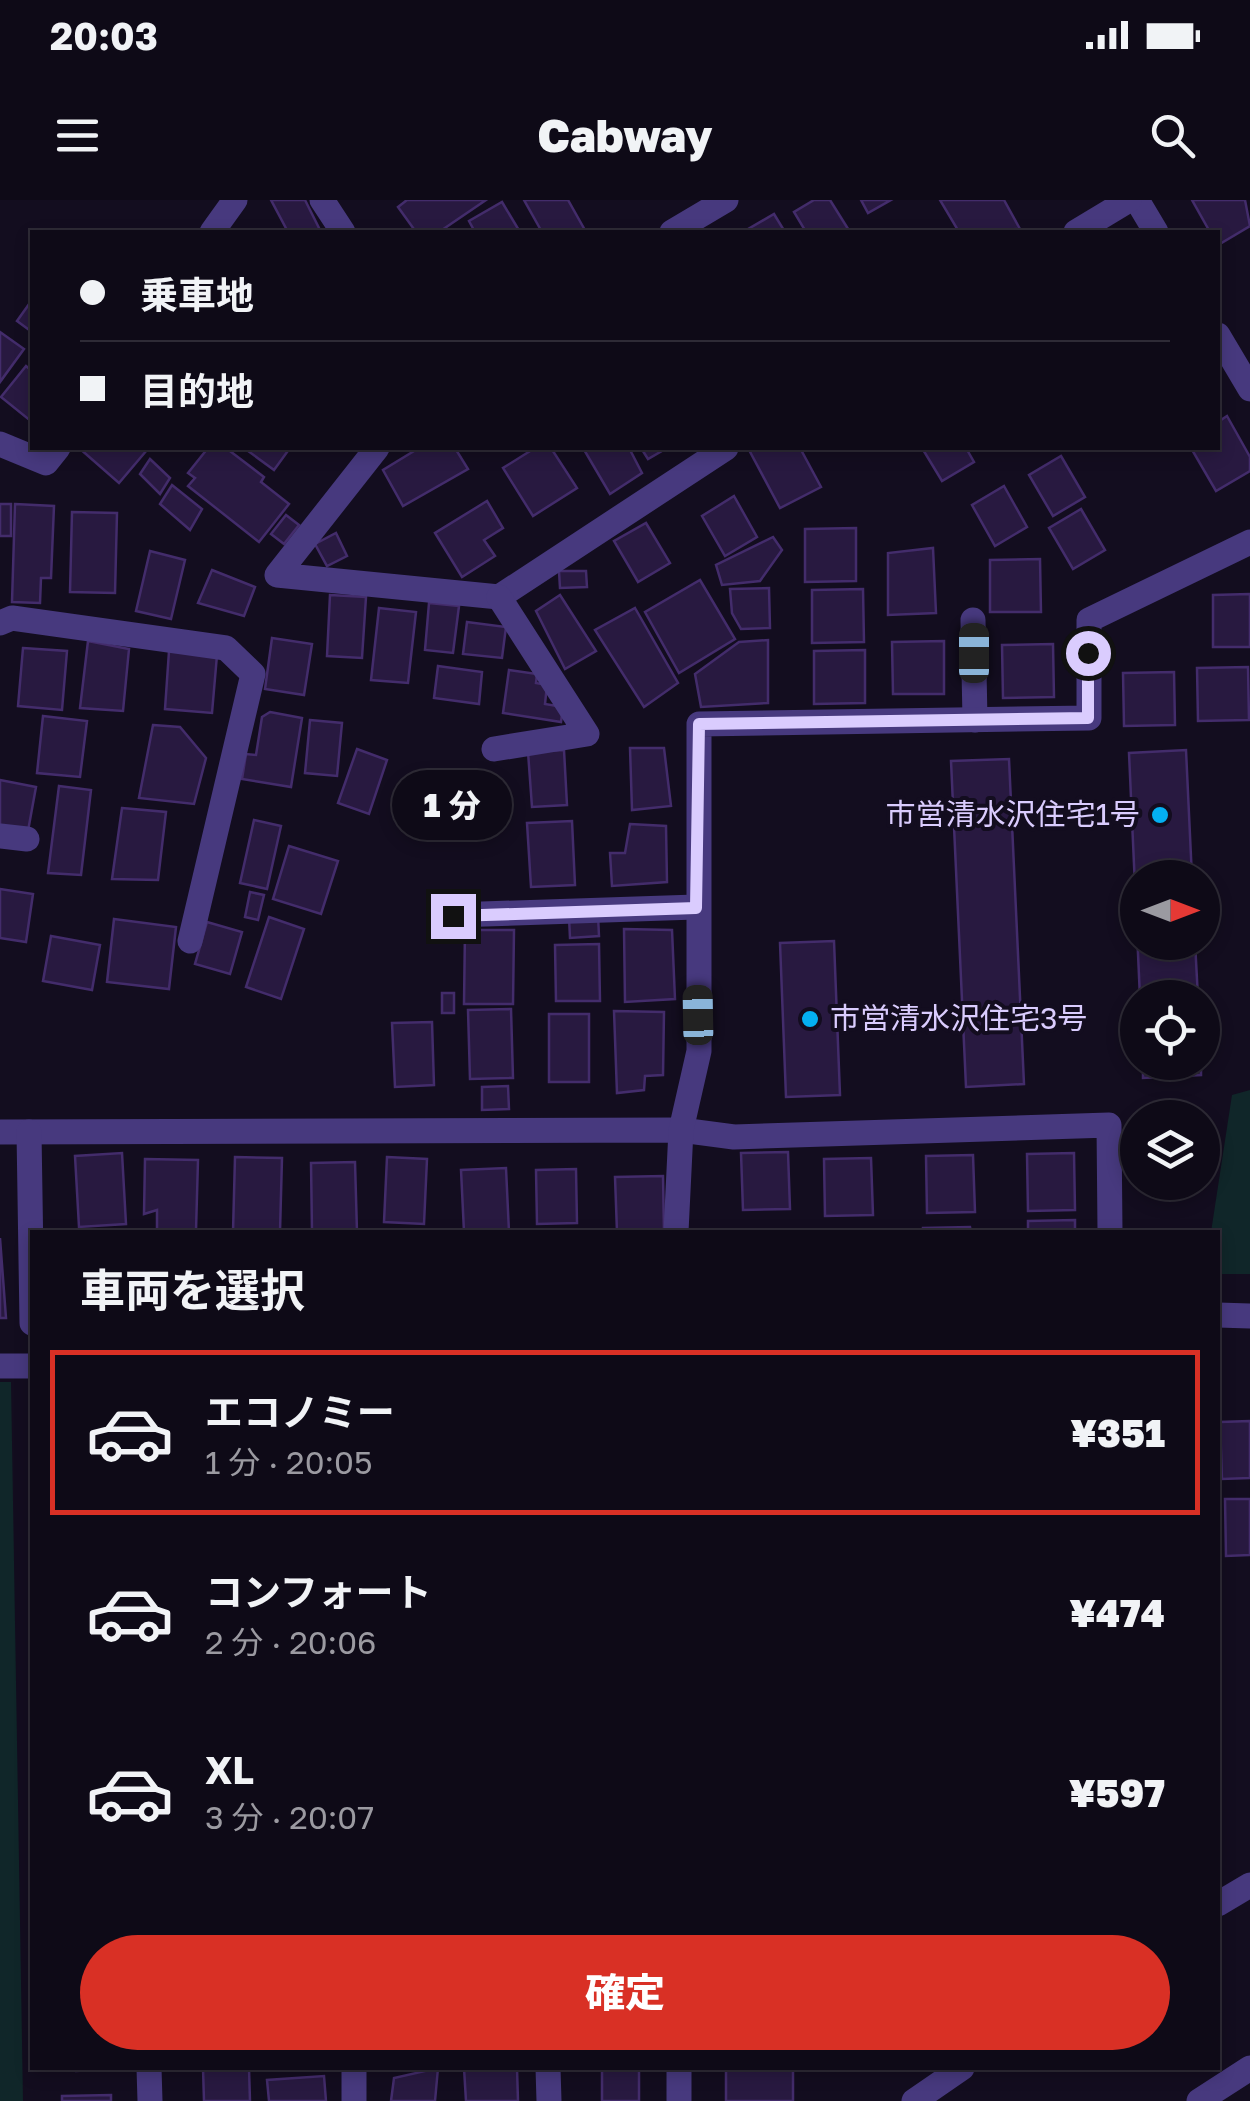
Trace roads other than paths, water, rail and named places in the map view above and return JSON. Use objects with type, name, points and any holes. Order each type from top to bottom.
[{"type":"street","points":[[214,230],[236,200]]},
{"type":"street","points":[[322,200],[341,230]]},
{"type":"street","points":[[675,230],[726,200]]},
{"type":"street","points":[[1079,230],[1129,200]]},
{"type":"street","points":[[1136,200],[1155,230]]},
{"type":"street","points":[[1220,337],[1249,384]]},
{"type":"street","points":[[0,444],[46,464],[56,450]]},
{"type":"street","points":[[375,450],[277,575],[498,597],[723,450]]},
{"type":"street","points":[[676,1230],[680,1130],[699,1051],[699,724],[1088,718],[1088,620],[1250,542]]},
{"type":"street","points":[[494,749],[587,734],[498,597]]},
{"type":"street","points":[[0,623],[12,618],[226,648],[254,674],[190,941]]},
{"type":"street","points":[[974,620],[974,720]]},
{"type":"street","points":[[0,836],[27,839]]},
{"type":"street","points":[[453,916],[696,908]]},
{"type":"street","points":[[0,1132],[680,1130],[734,1137],[1109,1124],[1110,1230]]},
{"type":"street","points":[[29,1132],[31,1230]]},
{"type":"street","points":[[1220,1315],[1250,1316]]},
{"type":"street","points":[[0,1366],[30,1366]]},
{"type":"street","points":[[1220,1903],[1250,1885]]},
{"type":"street","points":[[1199,2101],[1250,2068]]},
{"type":"street","points":[[150,2070],[150,2101]]},
{"type":"street","points":[[354,2070],[354,2101]]},
{"type":"street","points":[[548,2070],[548,2101]]},
{"type":"street","points":[[679,2070],[680,2101]]},
{"type":"street","points":[[914,2101],[959,2070]]},
{"type":"place","name":"市営清水沢住宅1号","points":[[1160,815]]},
{"type":"place","name":"市営清水沢住宅3号","points":[[810,1019]]}]
